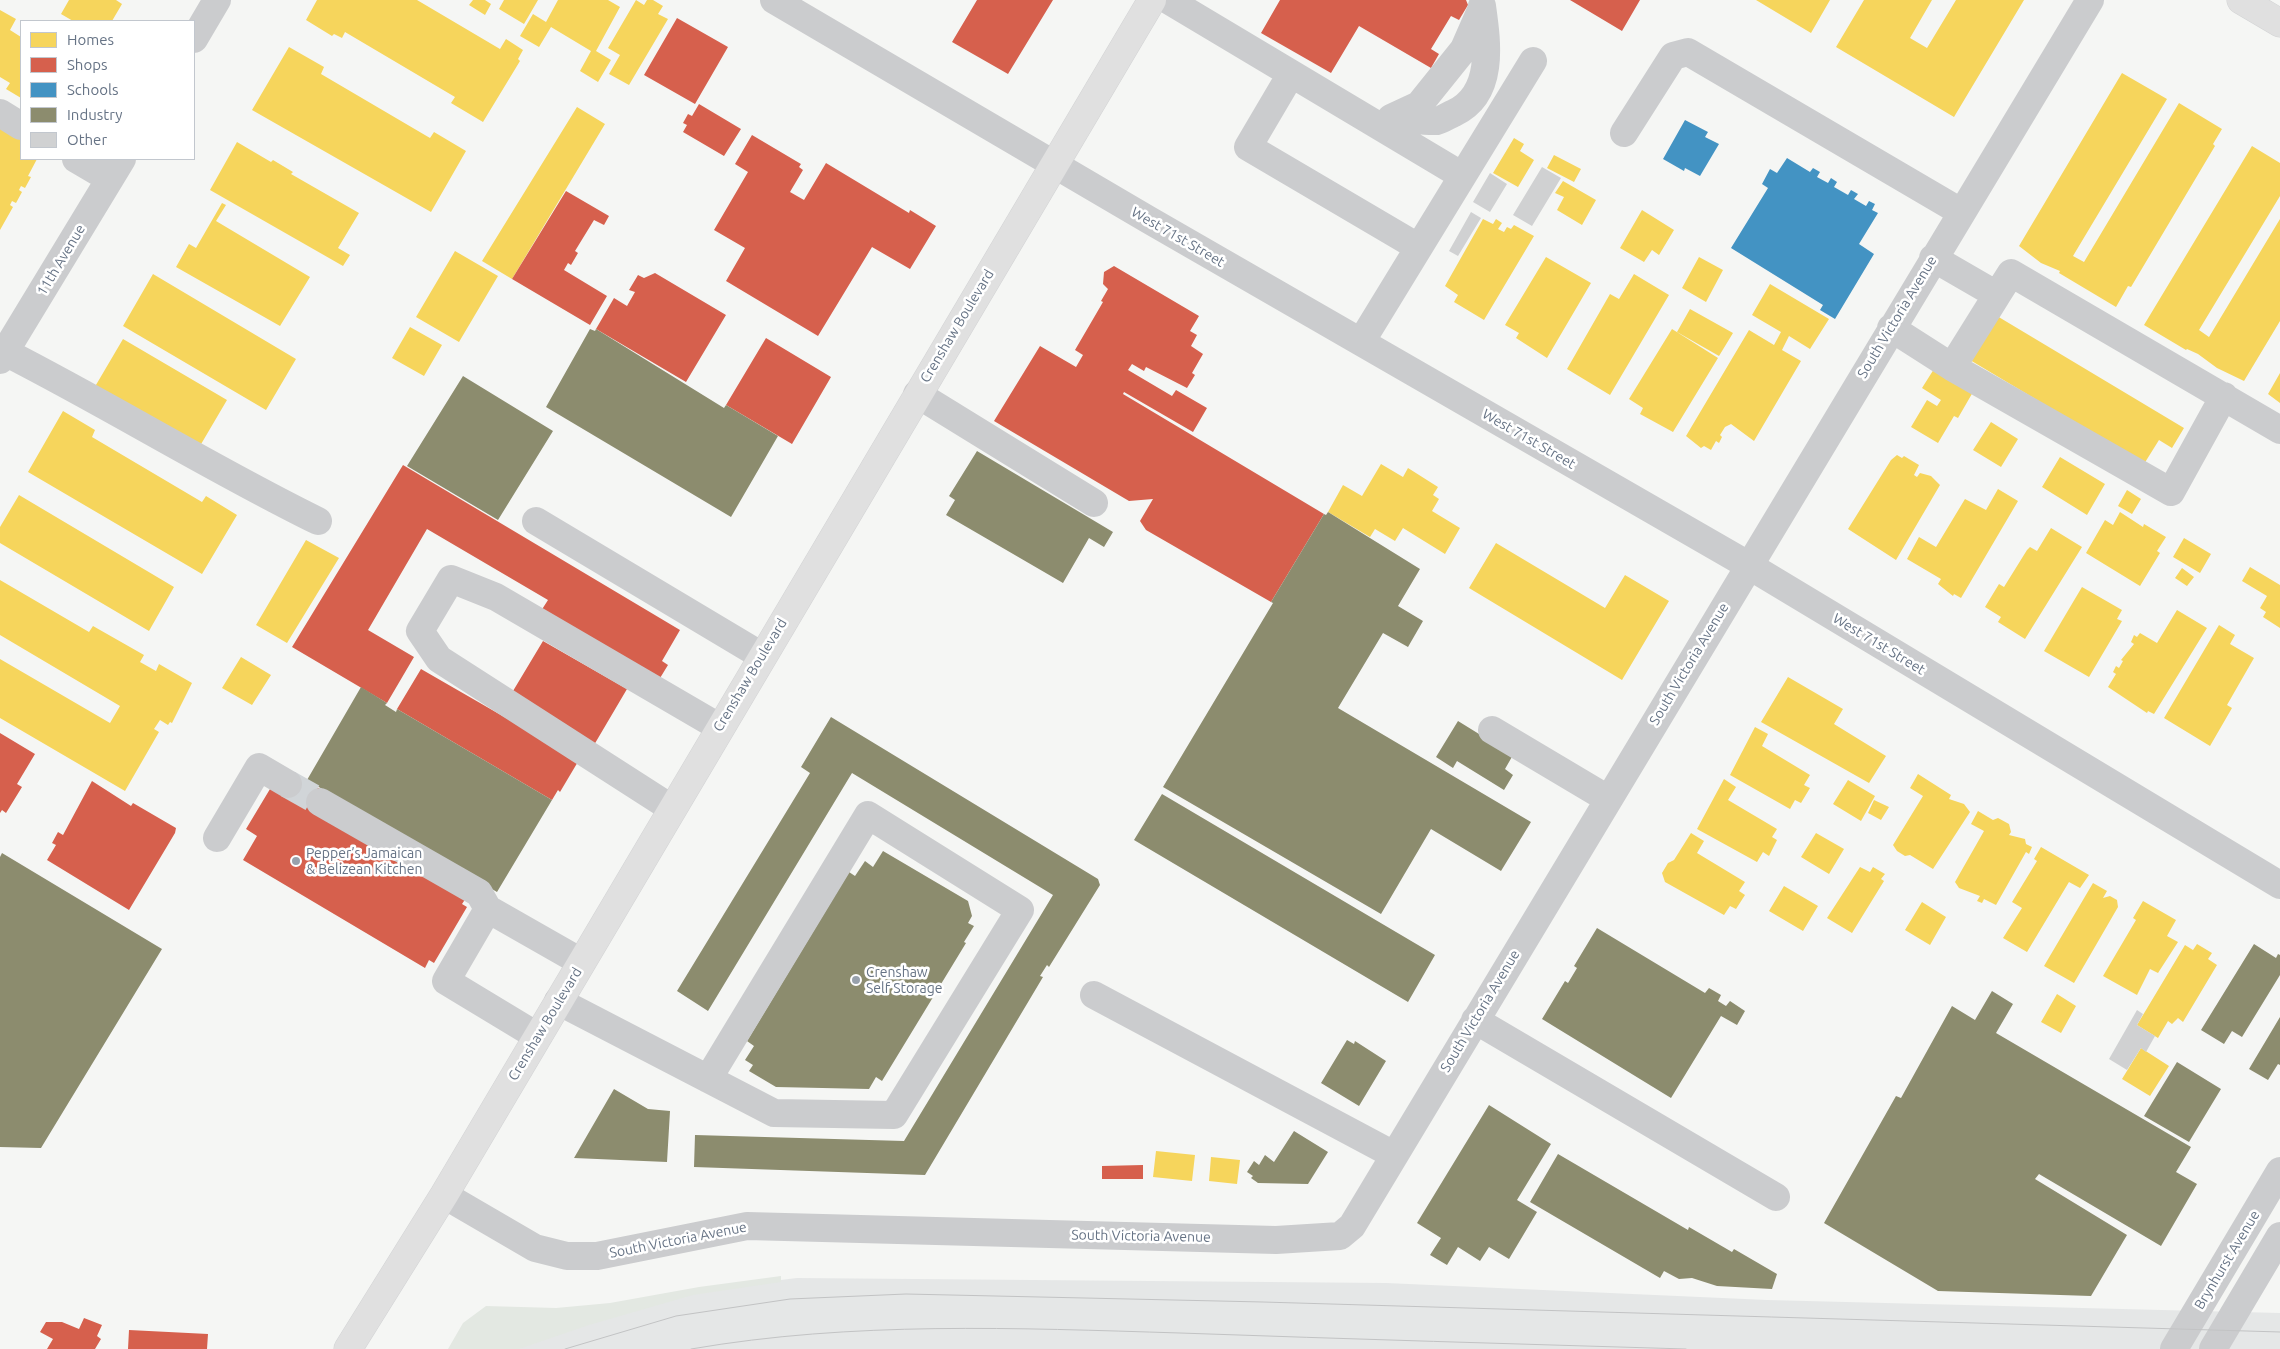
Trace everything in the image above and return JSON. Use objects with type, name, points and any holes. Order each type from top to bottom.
[{"type":"main road","name":"Crenshaw Boulevard","points":[[348,1349],[444,1195],[671,808],[1152,0]]},
{"type":"main road","points":[[2241,0],[2280,23]]},
{"type":"street","points":[[195,37],[217,0]]},
{"type":"street","name":"West 71st Street","points":[[774,0],[1748,565],[2280,885]]},
{"type":"street","points":[[1168,0],[1462,175]]},
{"type":"street","name":"South Victoria Avenue","points":[[444,1195],[535,1248],[568,1256],[596,1256],[747,1226],[1276,1240],[1340,1236],[1352,1226],[1748,565],[2090,0]]},
{"type":"street","points":[[1368,120],[1394,118],[1438,121],[1459,110],[1474,97],[1482,79],[1487,58],[1481,3]]},
{"type":"street","points":[[1394,118],[1419,105],[1464,49],[1481,3]]},
{"type":"street","points":[[1624,133],[1674,56],[1688,52],[1961,212]]},
{"type":"street","points":[[1361,342],[1533,61]]},
{"type":"street","points":[[1292,74],[1248,147],[1418,248]]},
{"type":"street","points":[[0,113],[20,125]]},
{"type":"street","points":[[80,160],[116,169]]},
{"type":"street","name":"11th Avenue","points":[[3,356],[116,169]]},
{"type":"street","points":[[1933,258],[1997,295]]},
{"type":"street","points":[[1952,367],[2011,273],[2280,430]]},
{"type":"street","points":[[1891,328],[1952,367],[2171,492],[2224,396]]},
{"type":"street","points":[[3,356],[76,388],[244,485],[318,521]]},
{"type":"street","points":[[917,394],[1094,503]]},
{"type":"street","points":[[536,521],[762,656]]},
{"type":"street","points":[[671,808],[440,659],[420,631],[452,579],[496,597],[719,727]]},
{"type":"street","points":[[1492,730],[1608,799]]},
{"type":"street","points":[[217,838],[258,767],[288,784]]},
{"type":"street","points":[[320,802],[479,893],[488,909],[581,962]]},
{"type":"street","points":[[558,1001],[708,1079],[774,1113],[894,1115],[1020,910],[868,815],[708,1079]]},
{"type":"street","points":[[488,909],[446,980],[537,1036]]},
{"type":"street","points":[[1094,995],[1394,1155]]},
{"type":"street","points":[[1475,1020],[1776,1197]]},
{"type":"street","name":"Brynhurst Avenue","points":[[2174,1349],[2280,1170]]},
{"type":"street","points":[[2213,1349],[2280,1236]]},
{"type":"shaded area","points":[[781,1276],[781,1282],[693,1295],[589,1325],[519,1349],[448,1349],[463,1323],[486,1306],[556,1308],[610,1303],[699,1287]]},
{"type":"shaded area","points":[[797,1278],[1386,1283],[1767,1300],[2280,1313],[2280,1349],[482,1349],[707,1289]]},
{"type":"building: Homes","points":[[69,0],[116,0],[122,4],[113,20],[71,20],[61,14]]},
{"type":"building: Homes","points":[[317,0],[417,0],[500,49],[506,39],[523,50],[518,59],[520,61],[483,122],[451,103],[455,97],[345,32],[342,38],[334,34],[332,36],[306,20]]},
{"type":"building: Homes","points":[[473,0],[485,0],[491,4],[485,15],[469,5]]},
{"type":"building: Homes","points":[[504,0],[538,0],[524,24],[499,9]]},
{"type":"building: Homes","points":[[558,0],[608,0],[620,7],[596,51],[611,60],[598,82],[580,71],[591,51],[551,27],[539,47],[520,36],[533,14],[546,22]]},
{"type":"building: Homes","points":[[636,0],[644,5],[647,0],[653,0],[663,6],[658,14],[668,19],[629,85],[609,74],[620,55],[608,48]]},
{"type":"building: Homes","points":[[1756,0],[1830,0],[1811,33]]},
{"type":"building: Homes","points":[[1864,0],[1932,0],[1910,38],[1927,48],[1956,0],[2024,0],[1954,117],[1836,47]]},
{"type":"building: Homes","points":[[0,10],[16,19],[10,30],[20,36],[20,97],[6,89],[10,83],[0,77]]},
{"type":"building: Homes","points":[[289,47],[324,67],[321,74],[430,138],[434,132],[466,151],[431,212],[252,110]]},
{"type":"building: Homes","points":[[2122,73],[2167,99],[2073,256],[2084,262],[2179,103],[2222,129],[2213,144],[2215,146],[2131,287],[2128,286],[2116,307],[2059,273],[2060,271],[2041,263],[2019,246]]},
{"type":"building: Homes","points":[[577,107],[605,124],[512,279],[482,261]]},
{"type":"building: Homes","points":[[0,126],[20,138],[20,160],[36,160],[28,176],[31,177],[25,188],[21,186],[19,190],[22,192],[16,203],[12,201],[10,205],[13,207],[0,230]]},
{"type":"building: Homes","points":[[1514,138],[1524,144],[1520,151],[1534,160],[1518,187],[1493,173]]},
{"type":"building: Homes","points":[[237,142],[271,162],[273,160],[293,172],[291,174],[359,213],[338,248],[350,255],[343,266],[210,190]]},
{"type":"building: Homes","points":[[2252,146],[2280,163],[2280,196],[2199,330],[2209,337],[2280,219],[2280,321],[2244,381],[2217,368],[2198,354],[2186,350],[2144,325]]},
{"type":"building: Homes","points":[[1554,155],[1581,169],[1574,182],[1547,168]]},
{"type":"building: Homes","points":[[1563,181],[1596,200],[1582,225],[1557,210],[1564,197],[1555,193]]},
{"type":"building: Homes","points":[[222,203],[226,205],[216,221],[310,277],[280,326],[176,267],[189,244],[196,248]]},
{"type":"building: Homes","points":[[1642,210],[1674,230],[1659,255],[1652,250],[1644,262],[1620,248]]},
{"type":"building: Homes","points":[[1483,219],[1493,224],[1496,219],[1502,223],[1498,229],[1504,232],[1507,227],[1511,229],[1514,225],[1534,236],[1484,320],[1454,302],[1458,295],[1445,286]]},
{"type":"building: Homes","points":[[455,251],[498,276],[459,342],[416,317]]},
{"type":"building: Homes","points":[[1546,257],[1591,283],[1547,358],[1516,338],[1519,333],[1505,325]]},
{"type":"building: Homes","points":[[1699,257],[1723,270],[1706,302],[1682,288]]},
{"type":"building: Homes","points":[[153,274],[296,359],[266,410],[123,326]]},
{"type":"building: Homes","points":[[1634,274],[1669,295],[1610,395],[1567,369],[1610,294],[1619,299]]},
{"type":"building: Homes","points":[[1770,284],[1829,319],[1810,349],[1789,336],[1782,350],[1801,361],[1754,441],[1731,424],[1725,427],[1720,435],[1722,437],[1719,443],[1716,441],[1711,450],[1704,446],[1701,448],[1686,436],[1749,330],[1774,345],[1781,332],[1752,315]]},
{"type":"building: Homes","points":[[1690,309],[1733,333],[1719,356],[1677,332]]},
{"type":"building: Homes","points":[[1997,316],[2184,428],[2172,448],[2159,440],[2144,464],[1970,360]]},
{"type":"building: Homes","points":[[410,327],[442,345],[424,376],[392,358]]},
{"type":"building: Homes","points":[[1672,329],[1718,358],[1673,432],[1640,414],[1643,408],[1629,399]]},
{"type":"building: Homes","points":[[123,339],[227,400],[197,451],[93,390]]},
{"type":"building: Homes","points":[[1934,369],[1973,392],[1958,418],[1954,416],[1938,443],[1911,427],[1927,400],[1937,406],[1941,400],[1922,388]]},
{"type":"building: Homes","points":[[2280,373],[2280,403],[2268,394]]},
{"type":"building: Homes","points":[[63,411],[95,430],[92,437],[202,502],[206,496],[237,515],[202,574],[28,472]]},
{"type":"building: Homes","points":[[1991,422],[2018,439],[2001,467],[1973,450]]},
{"type":"building: Homes","points":[[1897,455],[1902,458],[1904,456],[1919,465],[1914,475],[1917,477],[1920,473],[1931,476],[1940,485],[1896,560],[1848,529],[1891,460]]},
{"type":"building: Homes","points":[[2060,457],[2105,484],[2087,515],[2042,487]]},
{"type":"building: Homes","points":[[1381,464],[1403,477],[1408,468],[1438,487],[1433,495],[1439,499],[1432,511],[1460,528],[1445,554],[1403,528],[1395,541],[1375,529],[1370,537],[1328,512],[1343,485],[1362,496]]},
{"type":"building: Homes","points":[[1998,489],[2018,501],[1961,598],[1954,594],[1953,596],[1938,584],[1941,579],[1907,559],[1919,537],[1936,547],[1965,499],[1986,510]]},
{"type":"building: Homes","points":[[2127,490],[2141,499],[2132,514],[2118,506]]},
{"type":"building: Homes","points":[[19,495],[174,587],[149,631],[0,543],[0,527]]},
{"type":"building: Homes","points":[[2120,512],[2143,527],[2144,524],[2166,537],[2157,551],[2160,553],[2140,586],[2086,553],[2105,520],[2113,525]]},
{"type":"building: Homes","points":[[2051,528],[2082,547],[2025,639],[1998,622],[2001,617],[1985,607],[1999,584],[2004,587],[2027,550],[2030,547],[2037,551]]},
{"type":"building: Homes","points":[[2184,538],[2211,554],[2200,573],[2173,557]]},
{"type":"building: Homes","points":[[306,540],[339,558],[287,643],[256,625]]},
{"type":"building: Homes","points":[[1496,543],[1605,608],[1625,575],[1669,601],[1622,680],[1469,588]]},
{"type":"building: Homes","points":[[2250,567],[2280,585],[2280,628],[2263,617],[2266,612],[2260,608],[2267,596],[2242,581]]},
{"type":"building: Homes","points":[[2182,568],[2194,577],[2187,586],[2175,578]]},
{"type":"building: Homes","points":[[0,580],[89,632],[93,626],[144,655],[140,662],[156,671],[159,664],[192,683],[172,723],[170,722],[168,725],[160,720],[154,729],[159,732],[125,791],[0,718],[0,659],[110,723],[120,706],[0,635]]},
{"type":"building: Homes","points":[[2082,587],[2122,610],[2117,619],[2122,621],[2089,677],[2044,651]]},
{"type":"building: Homes","points":[[2177,610],[2207,628],[2154,714],[2148,711],[2147,713],[2108,687],[2116,674],[2113,672],[2116,666],[2119,668],[2123,661],[2121,660],[2134,644],[2131,642],[2134,635],[2137,637],[2140,633],[2157,643]]},
{"type":"building: Homes","points":[[2219,625],[2235,635],[2230,644],[2254,658],[2227,705],[2232,708],[2210,746],[2164,718]]},
{"type":"building: Homes","points":[[241,657],[271,675],[252,705],[222,688]]},
{"type":"building: Homes","points":[[1788,677],[1843,709],[1834,724],[1886,756],[1869,783],[1761,722]]},
{"type":"building: Homes","points":[[1755,727],[1768,734],[1762,746],[1810,775],[1804,785],[1810,788],[1801,803],[1795,800],[1790,809],[1730,775]]},
{"type":"building: Homes","points":[[1918,774],[1951,795],[1949,799],[1964,804],[1970,812],[1933,869],[1910,855],[1905,856],[1897,851],[1893,845],[1923,796],[1910,788]]},
{"type":"building: Homes","points":[[1724,779],[1736,787],[1728,800],[1777,829],[1772,837],[1777,840],[1769,856],[1763,852],[1757,862],[1697,829]]},
{"type":"building: Homes","points":[[1848,780],[1875,796],[1861,821],[1833,804]]},
{"type":"building: Homes","points":[[1874,800],[1889,807],[1881,820],[1868,813]]},
{"type":"building: Homes","points":[[1978,811],[1993,820],[1998,818],[2009,824],[2011,832],[2009,835],[2025,839],[2026,844],[2032,847],[2029,854],[2026,852],[1996,905],[1984,899],[1982,903],[1977,901],[1980,896],[1959,888],[1955,882],[1984,831],[1971,824]]},
{"type":"building: Homes","points":[[1691,833],[1704,841],[1697,853],[1745,882],[1739,891],[1745,895],[1736,909],[1730,906],[1724,915],[1665,882],[1662,873],[1668,863],[1674,860]]},
{"type":"building: Homes","points":[[1816,833],[1844,849],[1829,874],[1801,857]]},
{"type":"building: Homes","points":[[2041,847],[2089,875],[2080,888],[2069,882],[2027,952],[2003,938],[2022,908],[2012,902],[2037,861],[2034,859]]},
{"type":"building: Homes","points":[[1860,867],[1870,872],[1873,867],[1885,874],[1881,879],[1884,881],[1852,933],[1827,918]]},
{"type":"building: Homes","points":[[2093,883],[2107,891],[2103,898],[2110,896],[2117,900],[2118,907],[2074,983],[2044,966]]},
{"type":"building: Homes","points":[[1784,886],[1818,906],[1803,931],[1769,911]]},
{"type":"building: Homes","points":[[2143,901],[2176,920],[2167,936],[2178,942],[2158,973],[2150,969],[2137,995],[2103,976],[2136,920],[2133,918]]},
{"type":"building: Homes","points":[[1922,902],[1946,917],[1930,945],[1905,930]]},
{"type":"building: Homes","points":[[2197,944],[2212,953],[2208,959],[2217,965],[2183,1022],[2178,1018],[2172,1024],[2168,1021],[2158,1038],[2137,1025],[2185,945],[2193,950]]},
{"type":"building: Homes","points":[[2057,994],[2076,1006],[2061,1033],[2041,1022]]},
{"type":"building: Homes","points":[[2141,1048],[2169,1066],[2150,1096],[2122,1079]]},
{"type":"building: Homes","points":[[1156,1151],[1195,1155],[1192,1181],[1153,1177]]},
{"type":"building: Homes","points":[[1211,1157],[1240,1160],[1237,1184],[1209,1181]]},
{"type":"building: Shops","points":[[977,0],[1053,0],[1008,74],[952,42]]},
{"type":"building: Shops","points":[[1280,0],[1466,0],[1468,5],[1459,20],[1451,16],[1431,49],[1439,54],[1431,68],[1359,26],[1331,73],[1261,33]]},
{"type":"building: Shops","points":[[1570,0],[1640,0],[1622,31]]},
{"type":"building: Shops","points":[[677,18],[728,47],[695,104],[644,75]]},
{"type":"building: Shops","points":[[699,104],[741,129],[724,156],[683,132],[687,125],[683,123],[688,114],[692,116]]},
{"type":"building: Shops","points":[[752,135],[801,164],[799,167],[803,170],[790,192],[804,200],[826,163],[909,213],[910,210],[936,226],[910,269],[872,247],[818,336],[726,281],[745,248],[714,230],[748,172],[735,164]]},
{"type":"building: Shops","points":[[566,191],[609,216],[604,225],[594,220],[575,251],[578,253],[571,265],[568,263],[564,270],[607,296],[590,325],[512,279]]},
{"type":"building: Shops","points":[[1114,266],[1199,316],[1190,331],[1197,335],[1191,346],[1203,354],[1192,373],[1195,375],[1187,388],[1146,367],[1144,371],[1132,364],[1128,370],[1172,396],[1176,390],[1207,408],[1193,432],[1124,392],[1123,394],[1324,514],[1271,602],[1146,530],[1140,521],[1153,499],[1129,501],[994,421],[1040,346],[1076,367],[1083,355],[1075,350],[1103,302],[1101,301],[1108,289],[1103,284],[1104,272]]},
{"type":"building: Shops","points":[[655,273],[726,315],[686,382],[596,329],[614,298],[627,306],[635,292],[629,290],[638,275],[644,278]]},
{"type":"building: Shops","points":[[766,338],[831,377],[792,444],[726,405]]},
{"type":"building: Shops","points":[[403,465],[680,630],[662,661],[668,665],[657,683],[539,614],[548,600],[427,529],[368,630],[414,657],[387,703],[292,647]]},
{"type":"building: Shops","points":[[543,641],[627,689],[594,745],[510,696]]},
{"type":"building: Shops","points":[[421,669],[579,760],[560,792],[558,790],[552,800],[397,709]]},
{"type":"building: Shops","points":[[0,733],[35,754],[17,784],[22,787],[6,813],[2,810],[0,813]]},
{"type":"building: Shops","points":[[293,774],[326,792],[466,898],[462,904],[467,907],[434,963],[429,960],[425,968],[243,860],[257,836],[246,829],[273,784]]},
{"type":"building: Shops","points":[[92,781],[131,806],[133,803],[176,828],[175,833],[129,910],[47,860],[56,845],[52,843],[58,832],[63,835]]},
{"type":"building: Shops","points":[[1143,1165],[1143,1179],[1102,1179],[1102,1166]]},
{"type":"building: Shops","points":[[84,1318],[102,1325],[97,1336],[101,1339],[95,1349],[47,1349],[53,1339],[40,1332],[46,1322],[62,1322],[79,1329]]},
{"type":"building: Shops","points":[[129,1330],[208,1334],[207,1349],[128,1349]]},
{"type":"building: Schools","points":[[1685,120],[1708,132],[1705,137],[1719,144],[1700,176],[1685,168],[1684,171],[1663,159]]},
{"type":"building: Schools","points":[[1787,158],[1810,172],[1813,168],[1820,172],[1817,177],[1828,183],[1831,178],[1837,182],[1834,187],[1848,195],[1851,190],[1858,194],[1854,199],[1866,206],[1869,201],[1875,204],[1872,210],[1878,213],[1859,244],[1874,254],[1835,319],[1820,310],[1823,305],[1731,248],[1768,188],[1762,184],[1770,169],[1777,173]]},
{"type":"building: Industry","points":[[590,329],[595,331],[596,329],[724,408],[726,405],[778,436],[731,517],[546,407]]},
{"type":"building: Industry","points":[[463,376],[553,431],[498,520],[407,466]]},
{"type":"building: Industry","points":[[977,451],[1113,532],[1104,547],[1089,538],[1063,583],[946,515],[955,500],[949,496]]},
{"type":"building: Industry","points":[[1328,512],[1420,569],[1398,606],[1423,621],[1408,647],[1383,633],[1338,708],[1531,822],[1501,871],[1431,829],[1381,914],[1163,787],[1273,603],[1271,602],[1324,514],[1326,515]]},
{"type":"building: Industry","points":[[361,687],[387,703],[385,705],[396,712],[397,709],[552,800],[497,892],[307,780]]},
{"type":"building: Industry","points":[[831,717],[1098,879],[1100,885],[1049,967],[1047,965],[1040,976],[1043,977],[925,1175],[694,1167],[695,1135],[904,1141],[1053,895],[852,773],[708,1011],[677,991],[810,773],[801,767]]},
{"type":"building: Industry","points":[[1458,721],[1513,755],[1505,769],[1513,775],[1504,790],[1457,761],[1453,768],[1436,757]]},
{"type":"building: Industry","points":[[1162,794],[1435,955],[1408,1002],[1134,840]]},
{"type":"building: Industry","points":[[883,851],[968,901],[972,916],[968,923],[974,926],[964,942],[966,943],[882,1081],[876,1077],[869,1089],[776,1087],[749,1071],[753,1065],[745,1060],[754,1046],[747,1041],[849,872],[855,876],[865,861],[873,867]]},
{"type":"building: Industry","points":[[2,853],[162,949],[41,1148],[0,1147],[0,857]]},
{"type":"building: Industry","points":[[1597,928],[1705,993],[1709,988],[1721,995],[1718,1001],[1726,1006],[1730,1001],[1745,1011],[1737,1025],[1721,1016],[1671,1098],[1542,1019],[1565,981],[1568,983],[1577,968],[1574,966]]},
{"type":"building: Industry","points":[[2254,944],[2276,958],[2278,954],[2280,955],[2280,975],[2242,1037],[2232,1031],[2224,1044],[2201,1030]]},
{"type":"building: Industry","points":[[1992,991],[2013,1004],[1996,1033],[2191,1147],[2176,1172],[2197,1184],[2161,1246],[2039,1174],[2035,1179],[2127,1235],[2091,1296],[1938,1291],[1824,1223],[1896,1096],[1901,1098],[1952,1006],[1975,1020]]},
{"type":"building: Industry","points":[[2280,1017],[2280,1065],[2278,1064],[2268,1080],[2249,1069]]},
{"type":"building: Industry","points":[[1347,1040],[1354,1044],[1355,1041],[1386,1061],[1359,1106],[1321,1083]]},
{"type":"building: Industry","points":[[2177,1062],[2221,1089],[2189,1142],[2144,1116]]},
{"type":"building: Industry","points":[[614,1089],[648,1109],[670,1111],[667,1162],[574,1158]]},
{"type":"building: Industry","points":[[1489,1105],[1551,1144],[1517,1200],[1537,1212],[1509,1259],[1489,1247],[1480,1261],[1458,1247],[1447,1265],[1430,1255],[1441,1238],[1417,1223]]},
{"type":"building: Industry","points":[[1294,1131],[1328,1152],[1308,1184],[1258,1183],[1251,1178],[1253,1176],[1247,1172],[1254,1161],[1259,1165],[1265,1155],[1274,1162]]},
{"type":"building: Industry","points":[[1558,1154],[1688,1230],[1689,1227],[1732,1252],[1734,1249],[1777,1274],[1772,1289],[1717,1286],[1692,1278],[1679,1279],[1664,1271],[1660,1278],[1530,1202]]},
{"type":"building: Other","points":[[1542,167],[1561,178],[1532,226],[1513,215]]},
{"type":"building: Other","points":[[1490,173],[1507,184],[1490,212],[1473,202]]},
{"type":"building: Other","points":[[1471,212],[1481,218],[1458,256],[1449,251]]},
{"type":"building: Other","points":[[2137,1010],[2143,1014],[2137,1025],[2155,1036],[2146,1052],[2141,1048],[2127,1070],[2109,1059]]},
{"type":"tunnel","points":[[288,784],[320,802]]},
{"type":"tram line","points":[[565,1349],[676,1316],[790,1299],[906,1294],[1263,1302],[2280,1332]]},
{"type":"tram line","points":[[691,1349],[813,1334],[874,1330],[996,1328],[1686,1349]]},
{"type":"place","name":"Pepper’s Jamaican & Belizean Kitchen","points":[[296,861]]},
{"type":"place","name":"Crenshaw Self Storage","points":[[856,980]]}]
